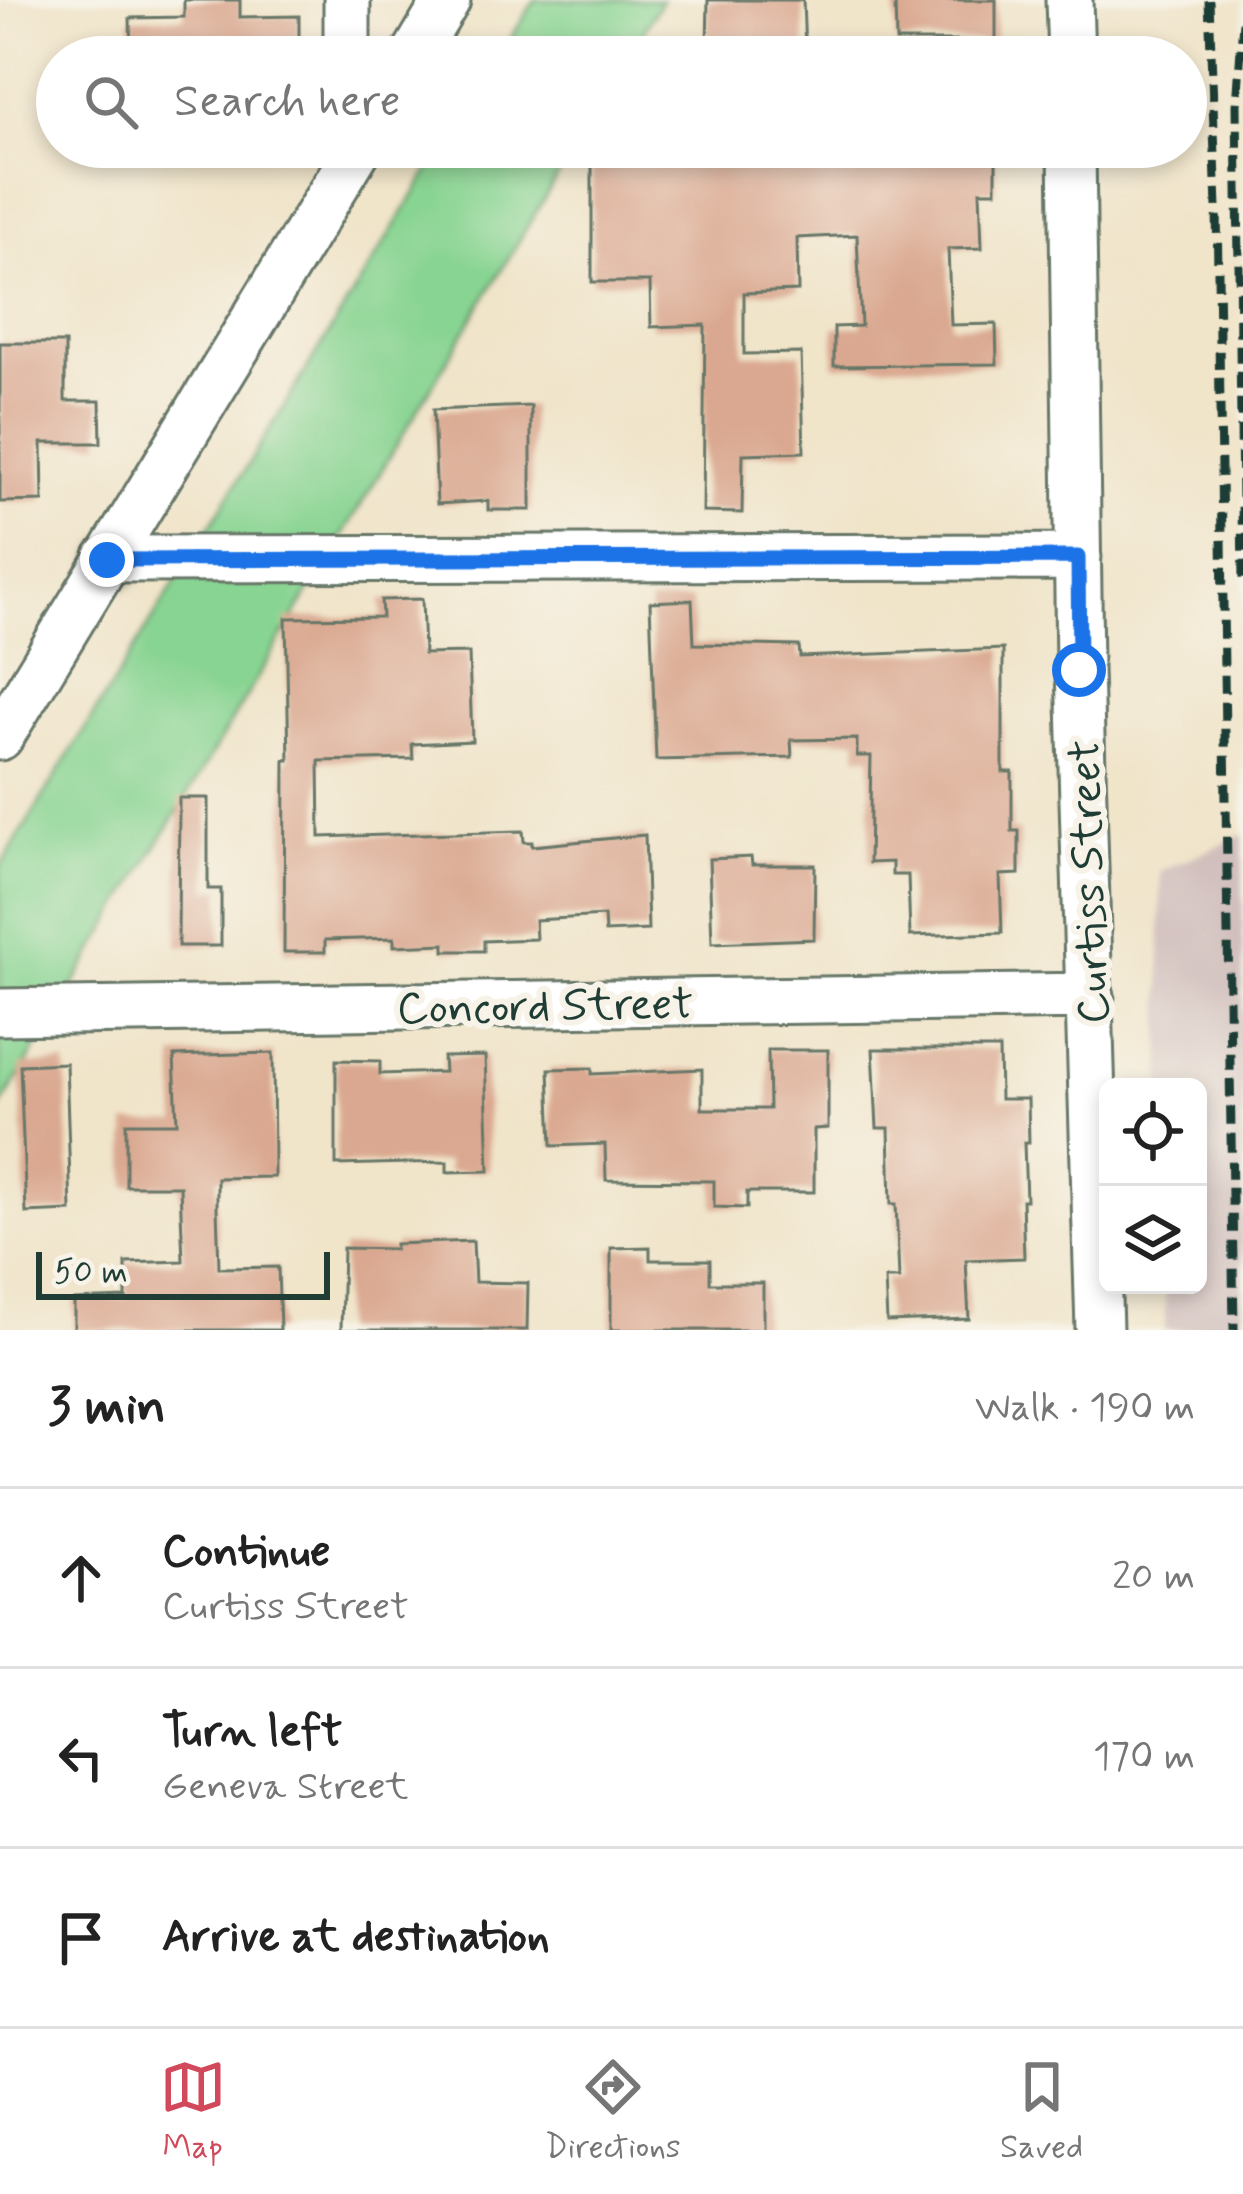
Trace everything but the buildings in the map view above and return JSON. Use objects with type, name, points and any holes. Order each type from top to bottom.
[{"type":"street","points":[[347,0],[347,36]]},
{"type":"street","points":[[426,36],[447,0]]},
{"type":"street","points":[[1069,0],[1070,36]]},
{"type":"street","points":[[0,736],[343,168]]},
{"type":"street","name":"Curtiss Street","points":[[1072,168],[1099,1330]]},
{"type":"street","points":[[107,560],[1078,557]]},
{"type":"street","name":"Concord Street","points":[[0,1012],[1091,996]]},
{"type":"shaded area","points":[[1243,835],[1243,1330],[1165,1330],[1165,1294],[1207,1294],[1207,1078],[1162,1078],[1160,871]]},
{"type":"green space","points":[[535,0],[662,0],[641,36],[512,36]]},
{"type":"green space","points":[[431,168],[562,168],[0,1108],[0,867]]},
{"type":"railway","points":[[1209,0],[1217,207],[1234,1330]]},
{"type":"railway","points":[[1243,21],[1237,105],[1243,584]]},
{"type":"route","points":[[107,560],[1078,557],[1079,670]]}]
